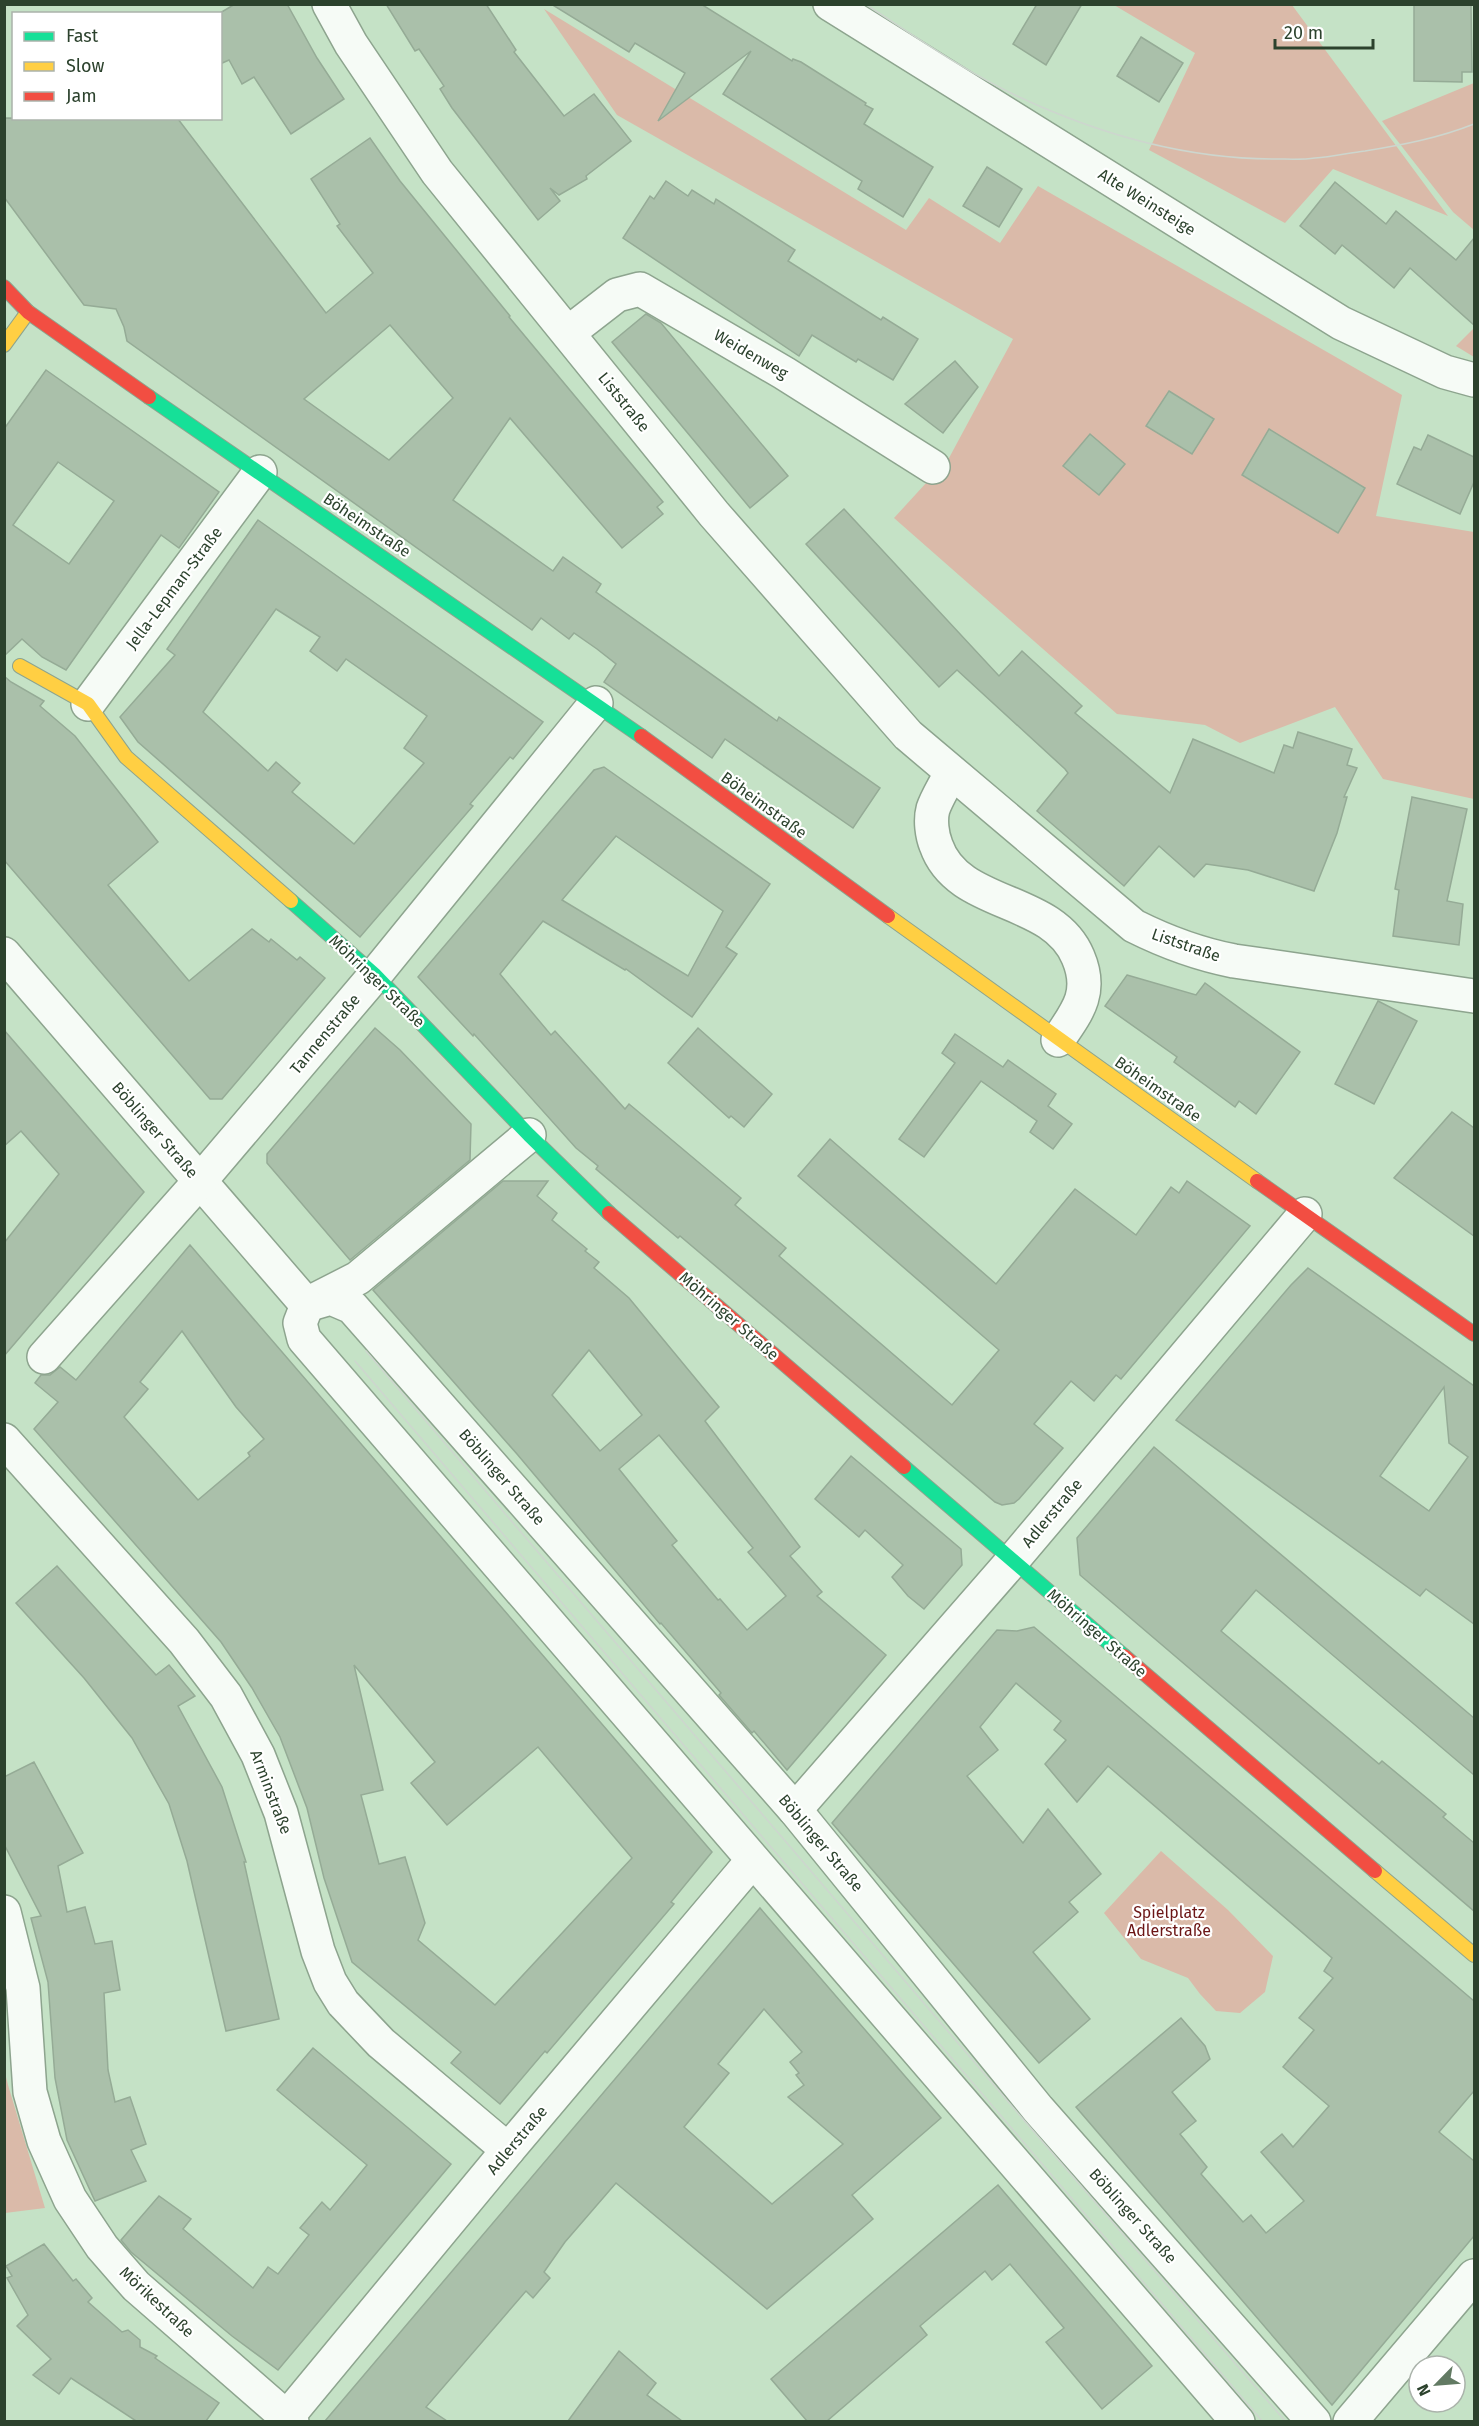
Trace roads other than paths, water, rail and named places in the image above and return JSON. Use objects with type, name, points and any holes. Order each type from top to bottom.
[{"type":"street","name":"Liststraße","points":[[329,4],[351,44],[437,172],[714,514],[908,735],[1134,926],[1172,944],[1210,957],[1474,996]]},
{"type":"street","name":"Alte Weinsteige","points":[[830,4],[1341,323],[1445,372],[1474,380]]},
{"type":"street","name":"Böheimstraße","points":[[4,286],[28,312],[126,382],[596,703],[1059,1040],[1474,1334]]},
{"type":"street","name":"Weidenweg","points":[[568,333],[617,295],[640,289],[784,373],[933,467]]},
{"type":"street","points":[[4,345],[28,312]]},
{"type":"street","name":"Jella-Lepman-Straße","points":[[88,704],[260,472]]},
{"type":"street","name":"Möhringer Straße","points":[[12,662],[88,704],[126,757],[375,975],[529,1136],[603,1208],[1474,1955]]},
{"type":"street","name":"Tannenstraße","points":[[44,1357],[200,1181],[375,975],[596,703]]},
{"type":"street","points":[[951,772],[932,811],[933,835],[940,858],[952,872],[969,885],[1047,921],[1065,937],[1076,953],[1084,972],[1084,993],[1080,1008],[1059,1040]]},
{"type":"street","name":"Böblinger Straße","points":[[4,954],[307,1305],[332,1298],[352,1307],[795,1810],[1038,2109],[1314,2421]]},
{"type":"street","points":[[529,1136],[358,1278],[307,1305],[300,1323],[304,1340],[1238,2421]]},
{"type":"street","name":"Adlerstraße","points":[[795,1810],[1013,1560],[1305,1214]]},
{"type":"street","name":"Arminstraße","points":[[4,1440],[184,1641],[226,1696],[258,1755],[282,1813],[318,1951],[330,1982],[343,2003],[381,2043],[508,2150]]},
{"type":"street","name":"Adlerstraße","points":[[287,2420],[508,2150],[753,1860]]},
{"type":"street","name":"Mörikestraße","points":[[4,1912],[23,1988],[30,2092],[45,2141],[70,2199],[102,2247],[136,2286],[287,2420]]},
{"type":"street","points":[[1350,2421],[1474,2276]]},
{"type":"tram line","points":[[865,4],[959,64],[1017,96],[1110,133],[1175,149],[1241,158],[1310,159],[1407,144],[1474,124]]},
{"type":"tram line","points":[[366,1351],[1029,2126],[1286,2422]]},
{"type":"tram line","points":[[355,1361],[1263,2422]]},
{"type":"park label","name":"Spielplatz Adlerstraße","points":[[1169,1921]]}]
